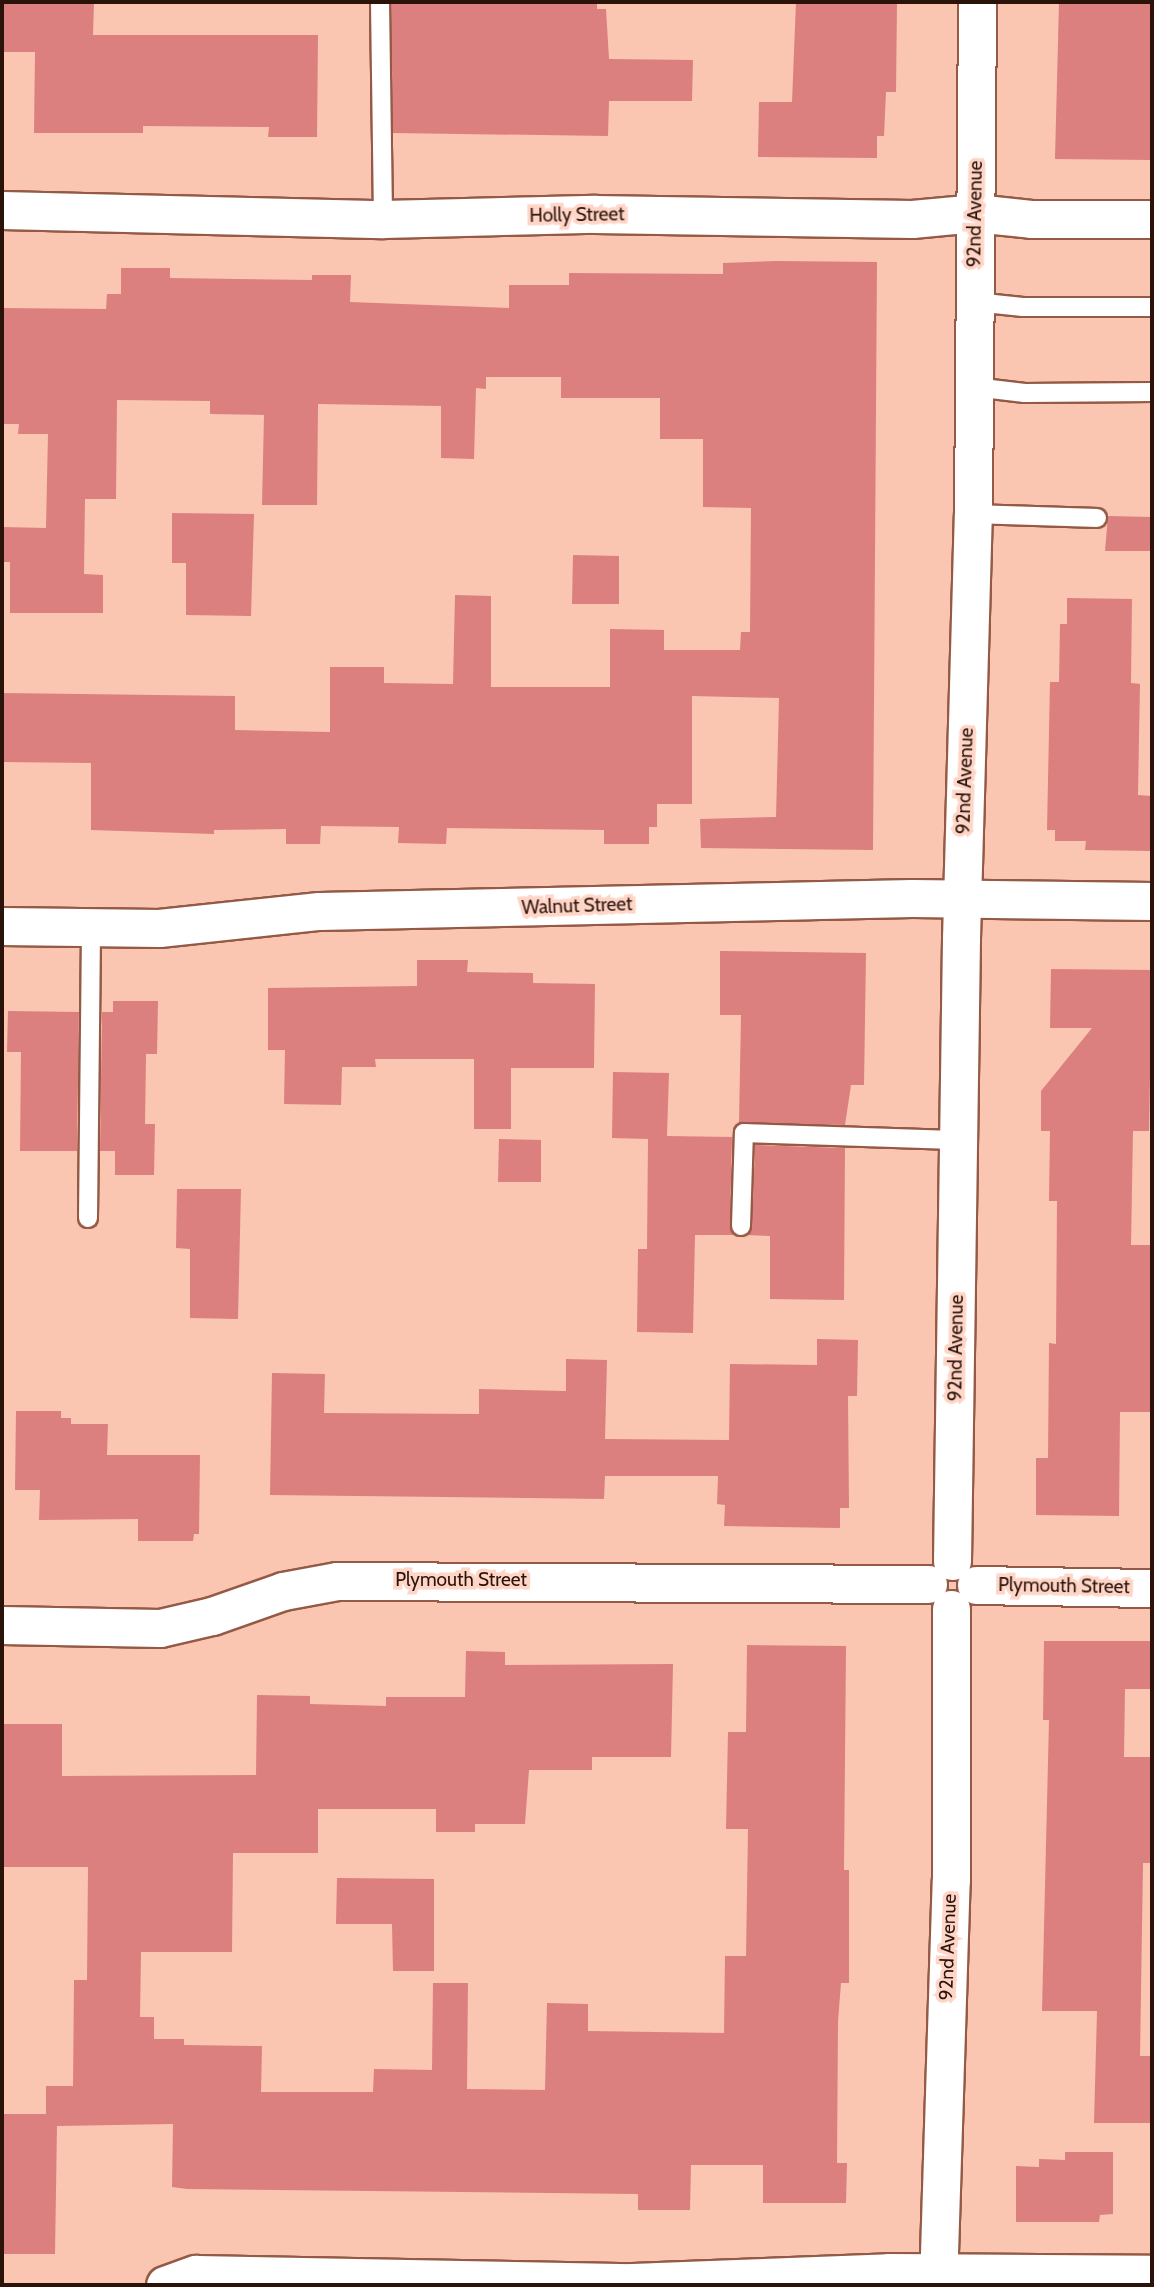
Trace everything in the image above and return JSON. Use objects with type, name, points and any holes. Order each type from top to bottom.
[{"type":"street","name":"92nd Avenue","points":[[939,2279],[951,1880],[952,1585],[962,898],[973,514],[977,2]]},
{"type":"street","name":"Holly Street","points":[[2,210],[383,219],[595,214],[912,219],[975,213],[1031,219],[1152,219]]},
{"type":"street","name":"Walnut Street","points":[[2,926],[159,928],[319,911],[962,898],[1152,901]]},
{"type":"street","name":"Plymouth Street","points":[[2,1625],[160,1628],[212,1616],[283,1591],[359,1580],[1152,1587]]},
{"type":"street","points":[[165,2285],[195,2274],[355,2281],[632,2282],[1152,2274]]},
{"type":"lane","points":[[380,2],[383,219]]},
{"type":"lane","points":[[975,302],[1023,307],[1152,307]]},
{"type":"lane","points":[[974,387],[1025,393],[1152,392]]},
{"type":"lane","points":[[973,514],[1097,519]]},
{"type":"lane","points":[[88,1218],[91,927]]},
{"type":"lane","points":[[741,1226],[744,1133],[960,1140]]},
{"type":"building","points":[[94,2],[93,35],[318,35],[317,137],[268,137],[269,127],[143,126],[143,133],[34,133],[35,52],[2,52],[2,3]]},
{"type":"building","points":[[391,2],[597,2],[597,9],[606,9],[609,59],[693,60],[692,101],[609,101],[608,136],[393,133]]},
{"type":"building","points":[[796,2],[897,2],[896,92],[886,92],[884,136],[877,136],[877,158],[758,157],[759,102],[792,102]]},
{"type":"building","points":[[1059,2],[1152,2],[1152,160],[1055,159]]},
{"type":"building","points":[[877,262],[873,850],[701,848],[700,819],[776,817],[779,698],[692,696],[692,804],[657,804],[657,827],[649,827],[649,844],[604,844],[604,830],[447,828],[446,844],[398,843],[399,827],[321,826],[320,844],[286,844],[286,829],[214,830],[214,834],[91,830],[91,763],[2,762],[2,693],[235,696],[235,730],[330,732],[330,667],[384,667],[384,683],[453,684],[455,595],[491,596],[491,687],[610,687],[610,629],[664,630],[664,650],[740,650],[741,632],[750,632],[751,508],[703,507],[703,439],[660,439],[660,398],[561,398],[561,377],[486,377],[486,389],[476,388],[474,459],[441,458],[441,406],[318,404],[317,505],[262,505],[264,415],[210,414],[210,401],[117,400],[116,499],[85,499],[84,574],[103,575],[103,613],[10,613],[10,562],[2,562],[2,527],[46,528],[48,434],[18,434],[19,424],[2,424],[2,308],[106,309],[107,294],[121,294],[121,268],[170,268],[170,278],[312,280],[312,275],[351,275],[350,302],[509,308],[509,285],[569,285],[569,273],[723,274],[723,263]]},
{"type":"building","points":[[172,513],[254,514],[251,616],[186,615],[186,563],[172,563]]},
{"type":"building","points":[[1108,516],[1152,517],[1152,551],[1105,551]]},
{"type":"building","points":[[573,555],[619,556],[619,604],[572,604]]},
{"type":"building","points":[[1067,598],[1132,599],[1131,683],[1140,684],[1138,795],[1152,796],[1152,851],[1085,850],[1086,841],[1055,841],[1055,830],[1047,830],[1050,682],[1059,682],[1060,624],[1067,624]]},
{"type":"building","points":[[720,951],[866,953],[864,1085],[851,1085],[845,1125],[739,1123],[741,1015],[720,1015]]},
{"type":"building","points":[[417,960],[468,960],[467,972],[533,973],[533,983],[595,984],[594,1068],[511,1068],[511,1129],[474,1129],[474,1059],[375,1059],[376,1067],[342,1067],[341,1105],[284,1104],[285,1050],[268,1050],[268,988],[417,986]]},
{"type":"building","points":[[1051,969],[1152,970],[1149,1131],[1133,1131],[1131,1245],[1152,1245],[1152,1412],[1120,1412],[1119,1516],[1036,1515],[1036,1458],[1048,1458],[1049,1343],[1056,1344],[1057,1201],[1049,1201],[1050,1131],[1041,1131],[1041,1091],[1092,1028],[1050,1028]]},
{"type":"building","points":[[113,1001],[158,1001],[157,1054],[146,1054],[145,1124],[155,1124],[154,1175],[115,1175],[115,1151],[100,1151],[102,1012],[113,1012]]},
{"type":"building","points":[[8,1011],[79,1012],[77,1151],[20,1151],[21,1052],[7,1052]]},
{"type":"building","points":[[613,1072],[669,1073],[667,1136],[732,1137],[730,1226],[734,1235],[695,1235],[693,1333],[637,1332],[638,1249],[647,1249],[648,1139],[612,1138]]},
{"type":"building","points":[[499,1139],[541,1140],[541,1182],[498,1182]]},
{"type":"building","points":[[755,1145],[845,1148],[844,1300],[770,1299],[770,1236],[747,1235],[752,1226]]},
{"type":"building","points":[[177,1189],[241,1189],[238,1319],[190,1318],[190,1249],[176,1248]]},
{"type":"building","points":[[817,1339],[858,1340],[857,1396],[848,1396],[849,1508],[840,1508],[840,1528],[724,1526],[725,1505],[717,1504],[718,1476],[605,1476],[604,1499],[270,1495],[272,1373],[325,1374],[324,1413],[479,1414],[479,1389],[566,1391],[566,1359],[607,1360],[605,1439],[729,1440],[730,1364],[817,1365]]},
{"type":"building","points":[[16,1411],[61,1411],[61,1418],[71,1418],[71,1424],[108,1424],[107,1455],[200,1455],[199,1534],[194,1534],[193,1541],[138,1541],[138,1519],[39,1520],[40,1490],[15,1490]]},
{"type":"building","points":[[1044,1641],[1152,1641],[1152,1689],[1125,1689],[1124,1757],[1152,1757],[1152,1863],[1143,1863],[1140,2056],[1152,2056],[1152,2123],[1094,2123],[1097,2011],[1042,2011],[1049,1720],[1043,1720]]},
{"type":"building","points":[[747,1645],[846,1646],[844,1870],[849,1870],[849,1983],[841,1983],[838,2021],[837,2163],[847,2163],[846,2203],[763,2203],[763,2165],[691,2165],[690,2210],[638,2210],[638,2194],[187,2189],[172,2187],[173,2124],[57,2126],[55,2254],[2,2254],[2,2114],[46,2114],[46,2086],[73,2086],[74,1980],[87,1980],[88,1867],[2,1867],[3,1724],[62,1724],[62,1776],[256,1775],[257,1695],[310,1696],[310,1704],[386,1706],[386,1697],[465,1697],[466,1651],[505,1652],[505,1665],[673,1664],[671,1757],[592,1757],[592,1770],[529,1770],[525,1824],[475,1824],[475,1832],[436,1832],[436,1809],[318,1809],[318,1853],[233,1853],[232,1952],[141,1952],[140,2017],[154,2017],[154,2039],[184,2039],[184,2045],[262,2046],[261,2092],[373,2092],[374,2069],[432,2070],[433,1983],[468,1983],[467,2089],[545,2090],[547,2003],[588,2004],[588,2031],[724,2033],[725,1956],[746,1956],[748,1829],[726,1829],[728,1732],[746,1732]]},
{"type":"building","points":[[337,1878],[434,1879],[434,1971],[393,1971],[392,1924],[336,1924]]},
{"type":"building","points":[[1065,2152],[1113,2152],[1113,2214],[1100,2215],[1099,2222],[1016,2222],[1016,2166],[1039,2167],[1039,2159],[1065,2160]]}]
